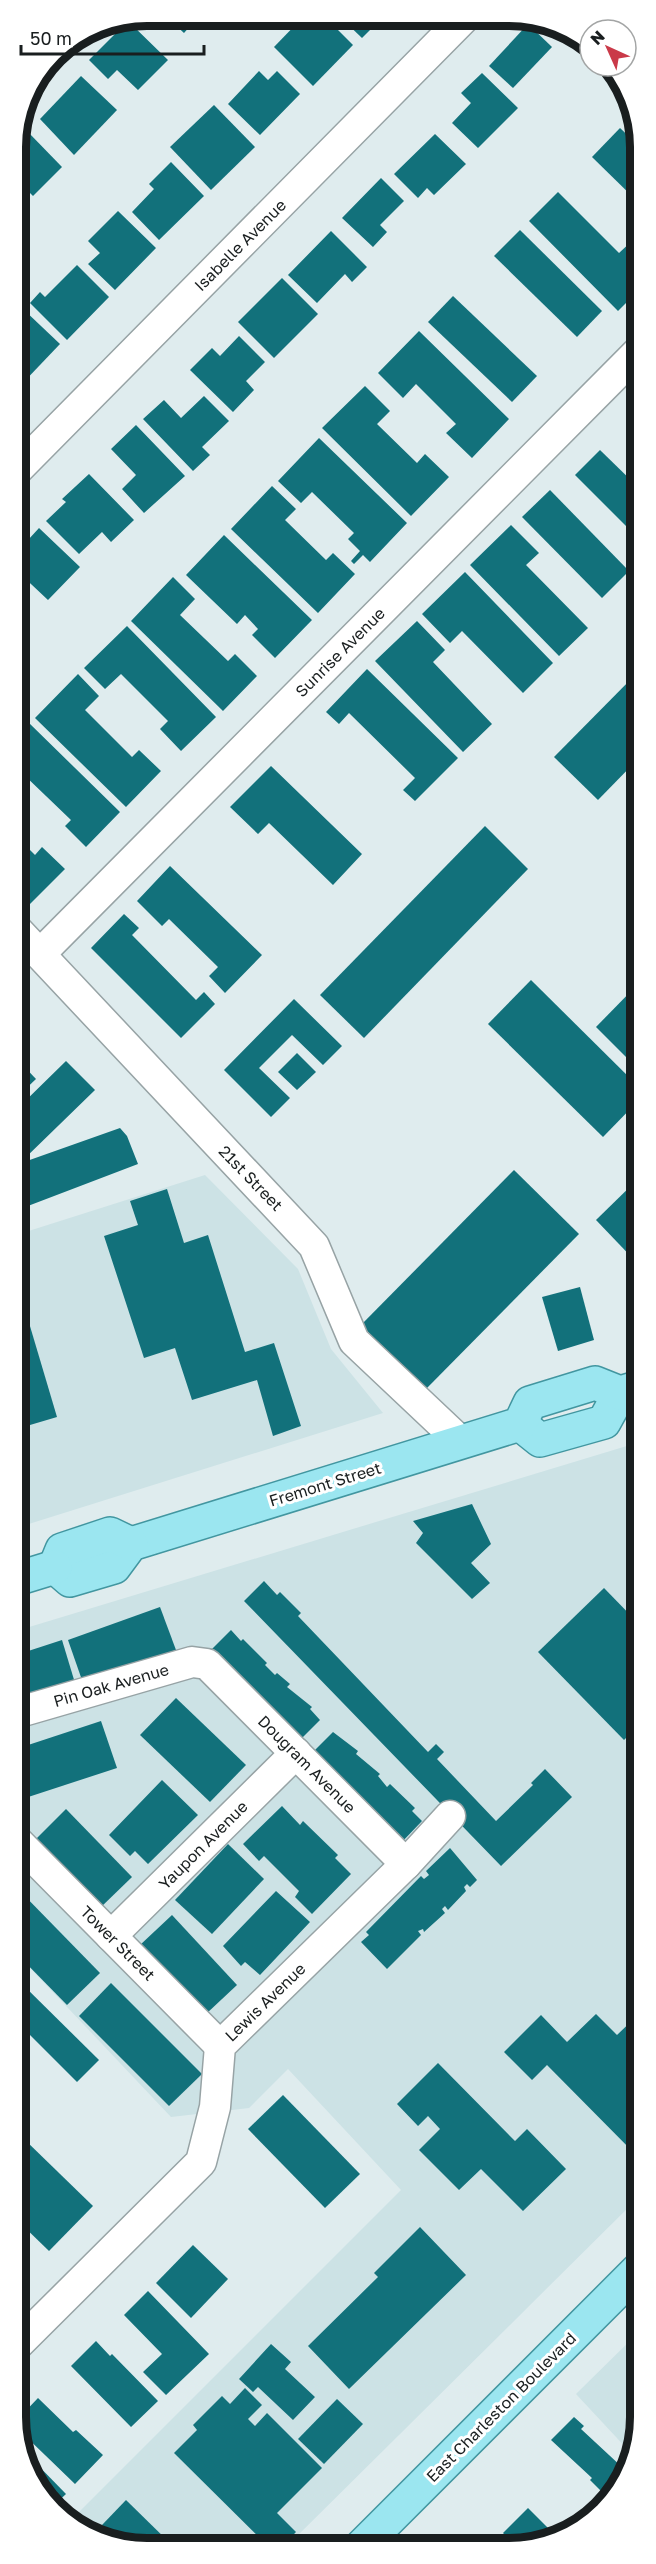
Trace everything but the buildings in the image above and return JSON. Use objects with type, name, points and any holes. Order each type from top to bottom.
[{"type":"main road","name":"Fremont Street","points":[[26,1576],[55,1567],[70,1580],[114,1567],[131,1544],[520,1424],[530,1403],[595,1383],[630,1390]]},
{"type":"main road","name":"East Charleston Boulevard","points":[[370,2538],[630,2278]]},
{"type":"street","name":"Isabelle Avenue","points":[[26,461],[456,26]]},
{"type":"street","name":"Sunrise Avenue","points":[[40,954],[630,360]]},
{"type":"street","name":"21st Street","points":[[26,939],[314,1246],[354,1341],[461,1442]]},
{"type":"street","name":"Pin Oak Avenue","points":[[26,1710],[192,1662],[207,1664]]},
{"type":"street","name":"Dougram Avenue","points":[[207,1664],[406,1864]]},
{"type":"street","name":"Yaupon Avenue","points":[[111,1936],[296,1753]]},
{"type":"street","name":"Lewis Avenue","points":[[26,2336],[201,2162],[216,2108],[220,2046],[406,1864],[450,1816]]},
{"type":"street","name":"Tower Street","points":[[26,1850],[220,2046]]},
{"type":"shaded area","points":[[205,1175],[298,1269],[331,1349],[383,1413],[26,1525],[26,1232]]},
{"type":"shaded area","points":[[630,1445],[630,2206],[295,2538],[139,2538],[108,2532],[76,2515],[401,2190],[288,2069],[249,2108],[171,2117],[26,1964],[26,1628]]},
{"type":"shaded area","points":[[630,2341],[630,2425],[626,2448],[576,2394]]}]
